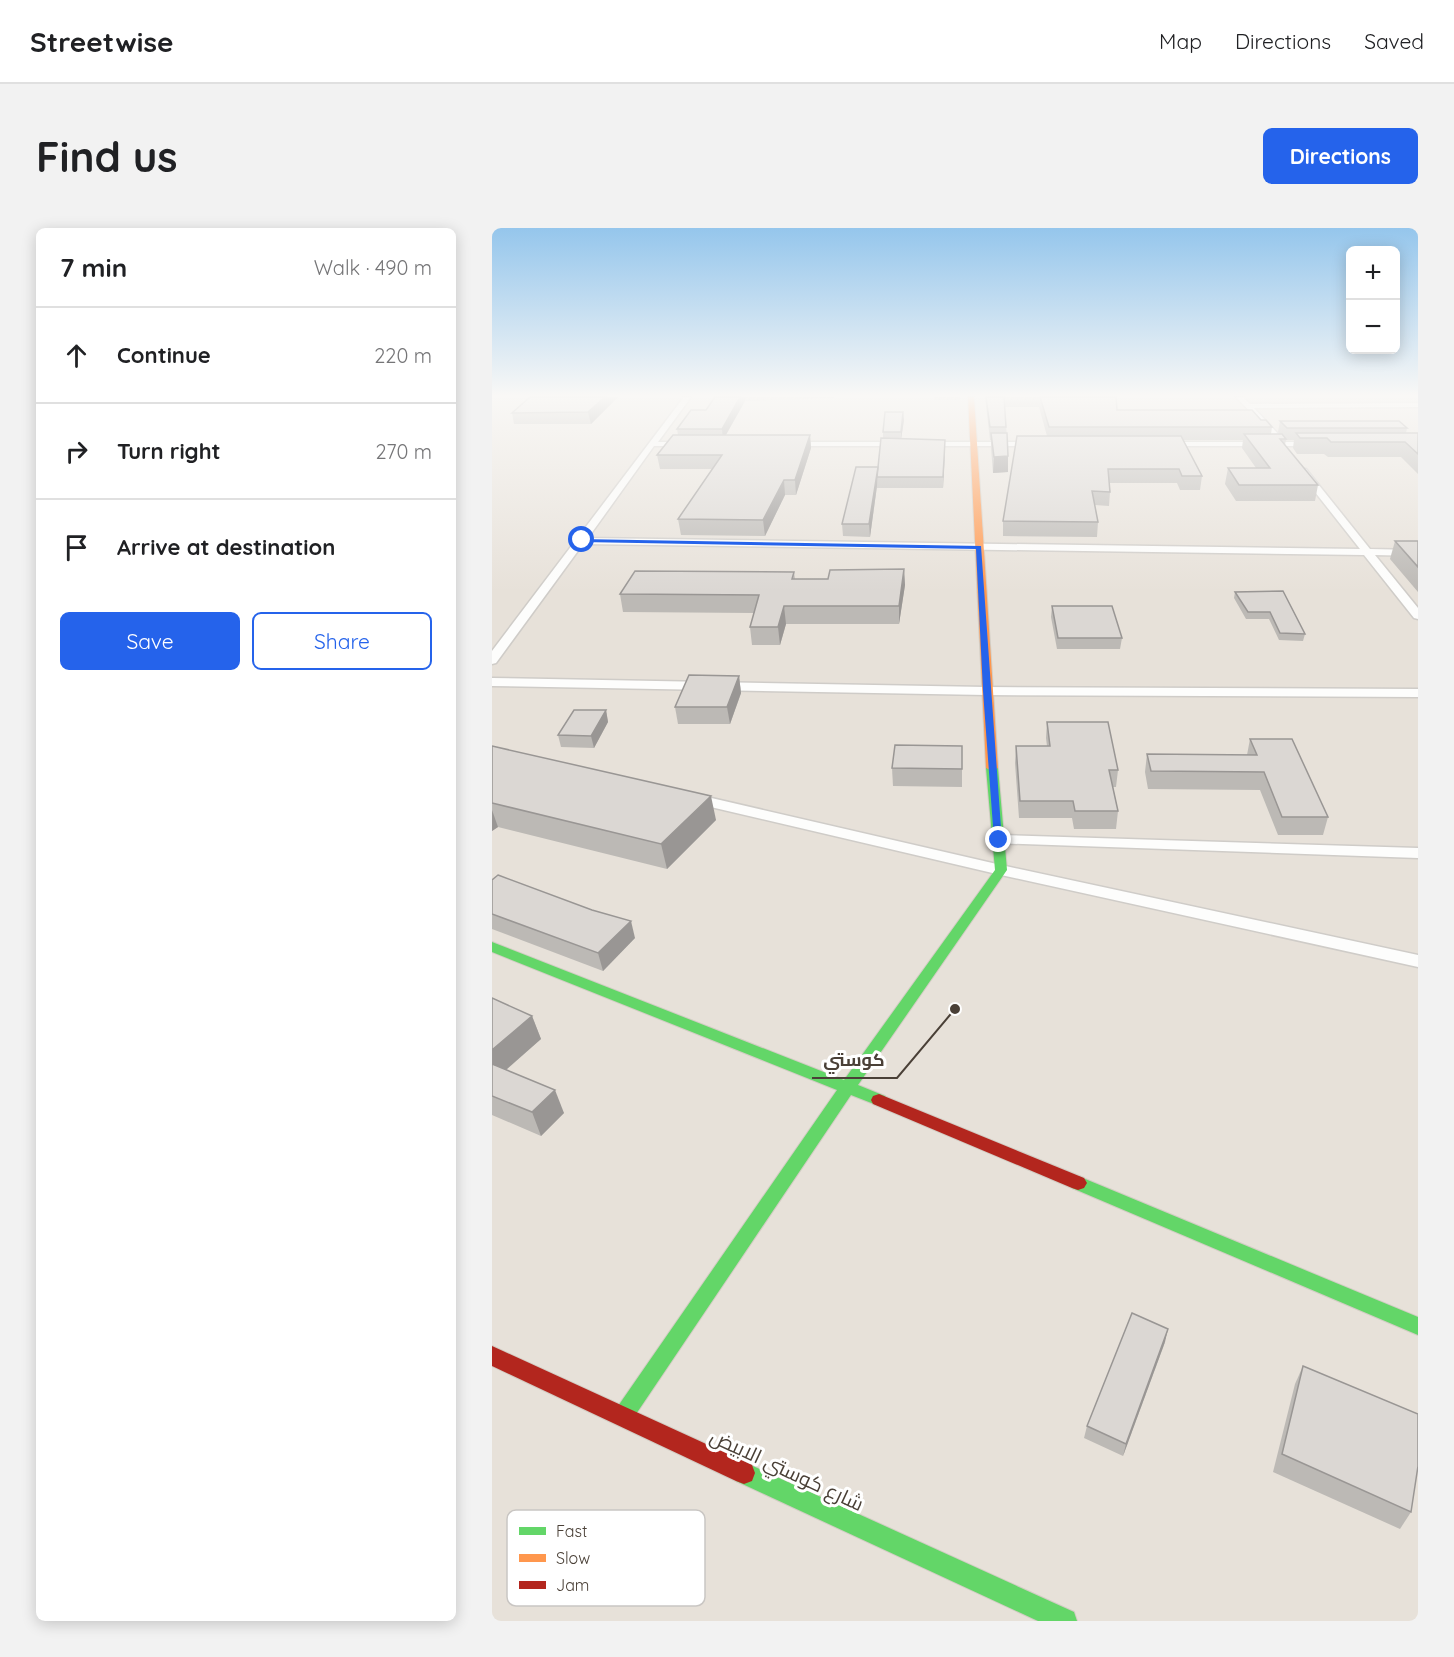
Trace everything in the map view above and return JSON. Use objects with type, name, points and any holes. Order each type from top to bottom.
[{"type":"main road","points":[[623,1416],[848,1087],[1001,870],[986,691],[976,462]]},
{"type":"main road","points":[[492,947],[848,1087],[1418,1326]]},
{"type":"main road","name":"شارع كوستي الابيض","points":[[492,1356],[1065,1621]]},
{"type":"street","points":[[492,660],[639,462]]},
{"type":"street","points":[[1296,462],[1418,616]]},
{"type":"street","points":[[582,540],[1418,553]]},
{"type":"street","points":[[492,682],[986,691],[1418,693]]},
{"type":"street","points":[[677,795],[1001,870],[1418,961]]},
{"type":"street","points":[[999,840],[1418,853]]},
{"type":"shaded area","points":[[492,462],[1418,462],[1418,1621],[492,1621]]},
{"type":"building","points":[[717,462],[801,462],[795,480],[784,480],[763,520],[678,519]]},
{"type":"building","points":[[879,462],[944,462],[943,477],[877,477]]},
{"type":"building","points":[[1013,462],[1195,462],[1202,476],[1182,476],[1179,469],[1108,469],[1110,492],[1092,491],[1098,522],[1003,521]]},
{"type":"building","points":[[1265,462],[1299,462],[1318,485],[1239,485],[1228,468],[1270,468]]},
{"type":"building","points":[[856,467],[878,467],[869,524],[842,524]]},
{"type":"building","points":[[1395,541],[1418,541],[1418,567]]},
{"type":"building","points":[[904,569],[899,606],[784,606],[778,627],[750,627],[759,595],[620,594],[635,571],[794,572],[792,579],[828,579],[830,570]]},
{"type":"building","points":[[1283,591],[1305,634],[1280,633],[1270,612],[1248,612],[1235,592]]},
{"type":"building","points":[[1052,606],[1112,606],[1122,638],[1058,638]]},
{"type":"building","points":[[689,675],[739,676],[727,707],[675,707]]},
{"type":"building","points":[[574,710],[606,710],[591,736],[558,735]]},
{"type":"building","points":[[1047,722],[1108,722],[1118,770],[1109,770],[1118,811],[1075,811],[1073,801],[1020,801],[1016,746],[1050,746]]},
{"type":"building","points":[[1250,739],[1292,739],[1328,817],[1282,817],[1264,772],[1151,771],[1147,754],[1257,755]]},
{"type":"building","points":[[895,745],[962,746],[962,769],[892,768]]},
{"type":"building","points":[[492,746],[711,796],[661,844],[492,803]]},
{"type":"building","points":[[498,875],[592,910],[631,921],[598,953],[492,914],[492,880]]},
{"type":"building","points":[[492,998],[532,1016],[492,1050]]},
{"type":"building","points":[[492,1064],[555,1090],[532,1112],[492,1096]]},
{"type":"building","points":[[1132,1313],[1168,1329],[1126,1444],[1087,1426]]},
{"type":"building","points":[[1303,1366],[1418,1414],[1418,1466],[1411,1512],[1282,1454]]},
{"type":"traffic: fast","points":[[623,1416],[848,1087],[1001,870],[992,768]]},
{"type":"traffic: fast","points":[[492,947],[879,1100]]},
{"type":"traffic: fast","points":[[1078,1183],[1418,1326]]},
{"type":"traffic: fast","points":[[744,1473],[1065,1621]]},
{"type":"traffic: slow","points":[[974,462],[992,768]]},
{"type":"traffic: jam","points":[[879,1100],[1078,1183]]},
{"type":"traffic: jam","points":[[492,1356],[744,1473]]},
{"type":"place","name":"كوستي","points":[[955,1009]]},
{"type":"route","points":[[582,540],[979,547],[986,691],[999,840]]}]
